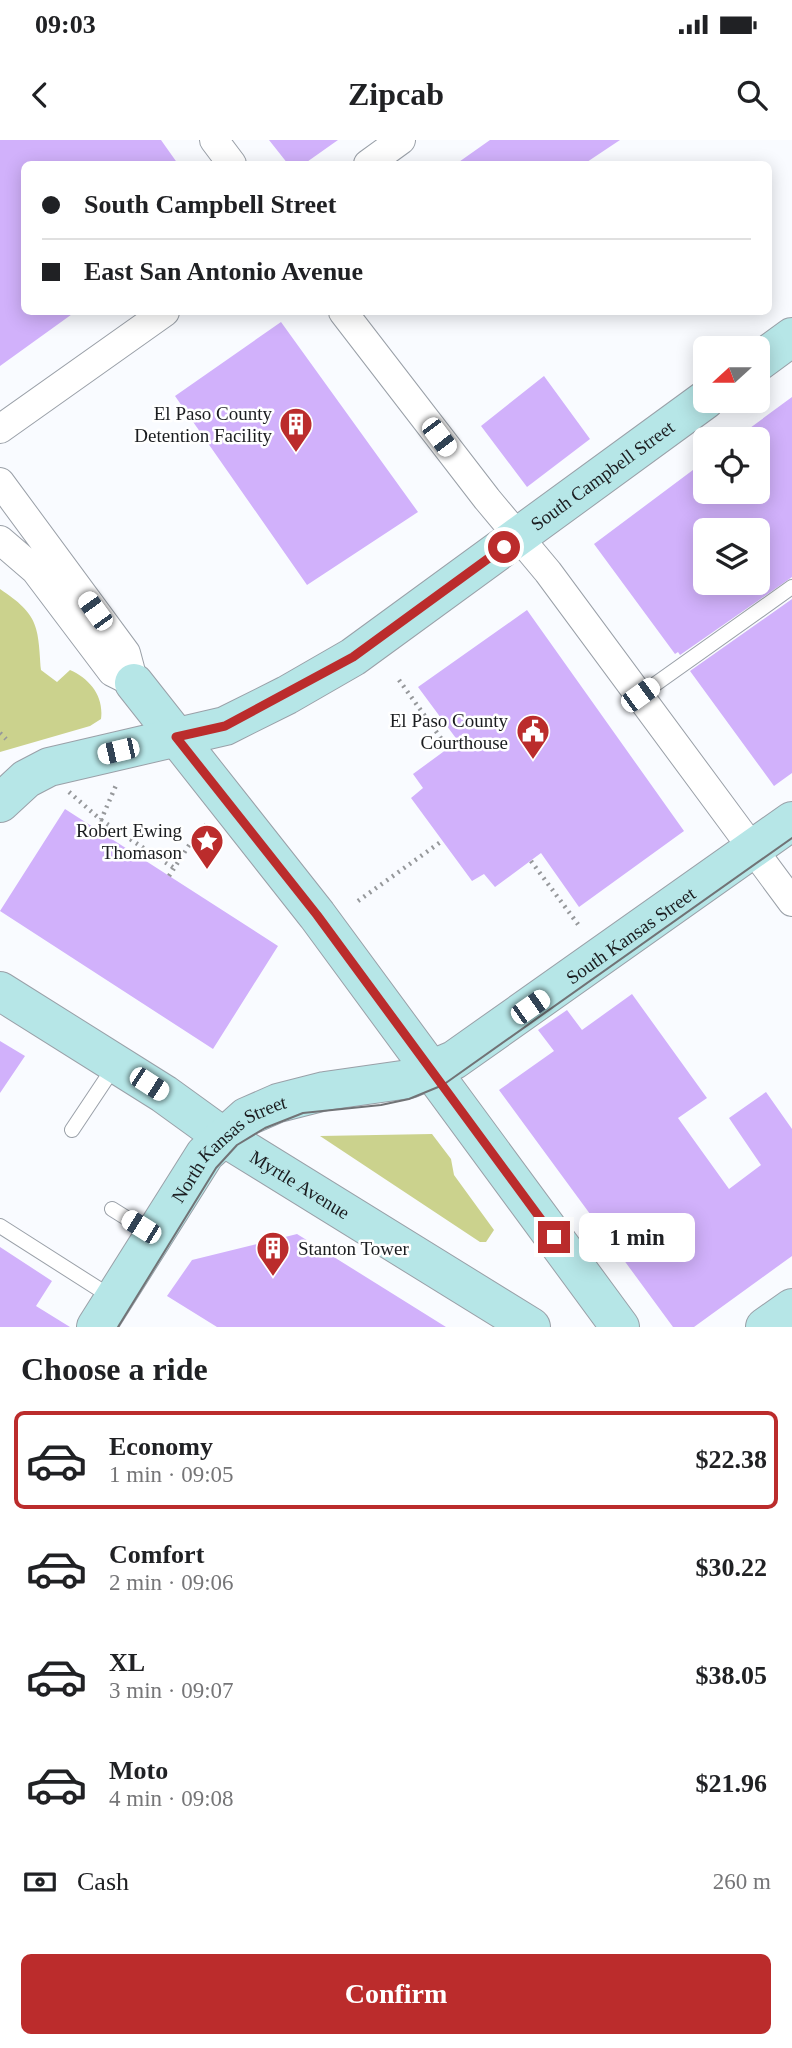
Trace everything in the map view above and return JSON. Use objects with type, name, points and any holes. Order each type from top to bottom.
[{"type":"main road","points":[[770,353],[792,337]]},
{"type":"main road","name":"South Campbell Street","points":[[0,803],[26,779],[49,767],[225,726],[353,657],[693,409]]},
{"type":"main road","points":[[134,683],[317,915],[620,1327]]},
{"type":"main road","name":"South Kansas Street","points":[[432,1072],[466,1053],[792,821]]},
{"type":"main road","name":"Myrtle Avenue","points":[[0,991],[117,1063],[222,1136],[531,1327]]},
{"type":"main road","name":"North Kansas Street","points":[[105,1313],[205,1154],[246,1117],[278,1103],[325,1091],[409,1079],[432,1072]]},
{"type":"main road","points":[[765,1327],[792,1308]]},
{"type":"street","points":[[214,140],[230,161]]},
{"type":"street","points":[[372,161],[401,140]]},
{"type":"street","points":[[0,429],[161,315]]},
{"type":"street","points":[[345,315],[548,572],[792,902]]},
{"type":"street","points":[[0,482],[126,653],[134,683]]},
{"type":"street","points":[[0,540],[35,570],[112,672],[134,683]]},
{"type":"lane","points":[[640,695],[792,587]]},
{"type":"lane","points":[[72,1130],[117,1063]]},
{"type":"lane","points":[[112,1209],[153,1235]]},
{"type":"lane","points":[[0,1226],[105,1313]]},
{"type":"path","points":[[399,680],[448,748]]},
{"type":"path","points":[[0,733],[6,739]]},
{"type":"path","points":[[101,820],[118,780]]},
{"type":"path","points":[[69,792],[101,820],[174,868]]},
{"type":"path","points":[[169,876],[197,833],[210,822]]},
{"type":"path","points":[[358,901],[442,841]]},
{"type":"path","points":[[531,861],[580,927]]},
{"type":"green space","points":[[0,589],[22,606],[34,623],[39,642],[41,670],[57,682],[70,670],[84,678],[98,696],[101,719],[90,726],[0,752]]},
{"type":"green space","points":[[432,1134],[451,1159],[454,1175],[494,1230],[486,1242],[480,1242],[320,1136]]},
{"type":"building","points":[[0,140],[161,140],[176,161],[21,161],[21,315],[71,315],[0,366]]},
{"type":"building","points":[[269,140],[338,140],[308,161],[286,161]]},
{"type":"building","points":[[490,140],[620,140],[588,161],[460,161]]},
{"type":"building","name":"El Paso County Detention Facility","points":[[281,322],[418,512],[307,585],[175,396]]},
{"type":"building","points":[[544,376],[590,439],[527,487],[481,426]]},
{"type":"building","points":[[792,397],[792,577],[770,592],[770,518],[693,518],[693,595],[766,595],[680,655],[678,652],[675,654],[594,544],[693,470],[693,504],[770,504],[770,427],[751,427]]},
{"type":"building","points":[[792,599],[792,773],[774,786],[690,671]]},
{"type":"building","name":"El Paso County Courthouse","points":[[527,610],[684,831],[579,907],[541,853],[495,887],[484,874],[472,881],[411,798],[423,788],[413,774],[458,741],[418,687]]},
{"type":"building","points":[[65,809],[278,946],[213,1049],[0,911]]},
{"type":"building","points":[[632,994],[707,1098],[678,1118],[729,1189],[761,1165],[729,1118],[766,1092],[792,1129],[792,1256],[694,1327],[673,1327],[499,1090],[554,1051],[538,1030],[567,1010],[582,1030]]},
{"type":"building","points":[[0,1041],[25,1056],[0,1093]]},
{"type":"building","name":"Stanton Tower","points":[[297,1234],[446,1327],[217,1327],[167,1296],[192,1260]]},
{"type":"building","points":[[0,1247],[52,1281],[36,1306],[70,1327],[0,1327]]},
{"type":"tram line","points":[[118,1327],[216,1168],[237,1145],[265,1128],[303,1113],[381,1105],[409,1099],[443,1085],[792,838]]},
{"type":"place","name":"El Paso County Detention Facility","points":[[296,454]]},
{"type":"place","name":"El Paso County Courthouse","points":[[533,761]]},
{"type":"place","name":"Robert Ewing Thomason","points":[[207,871]]},
{"type":"place","name":"Stanton Tower","points":[[273,1278]]},
{"type":"route","points":[[504,547],[353,657],[260,710],[225,726],[176,737],[317,915],[554,1237]]}]
